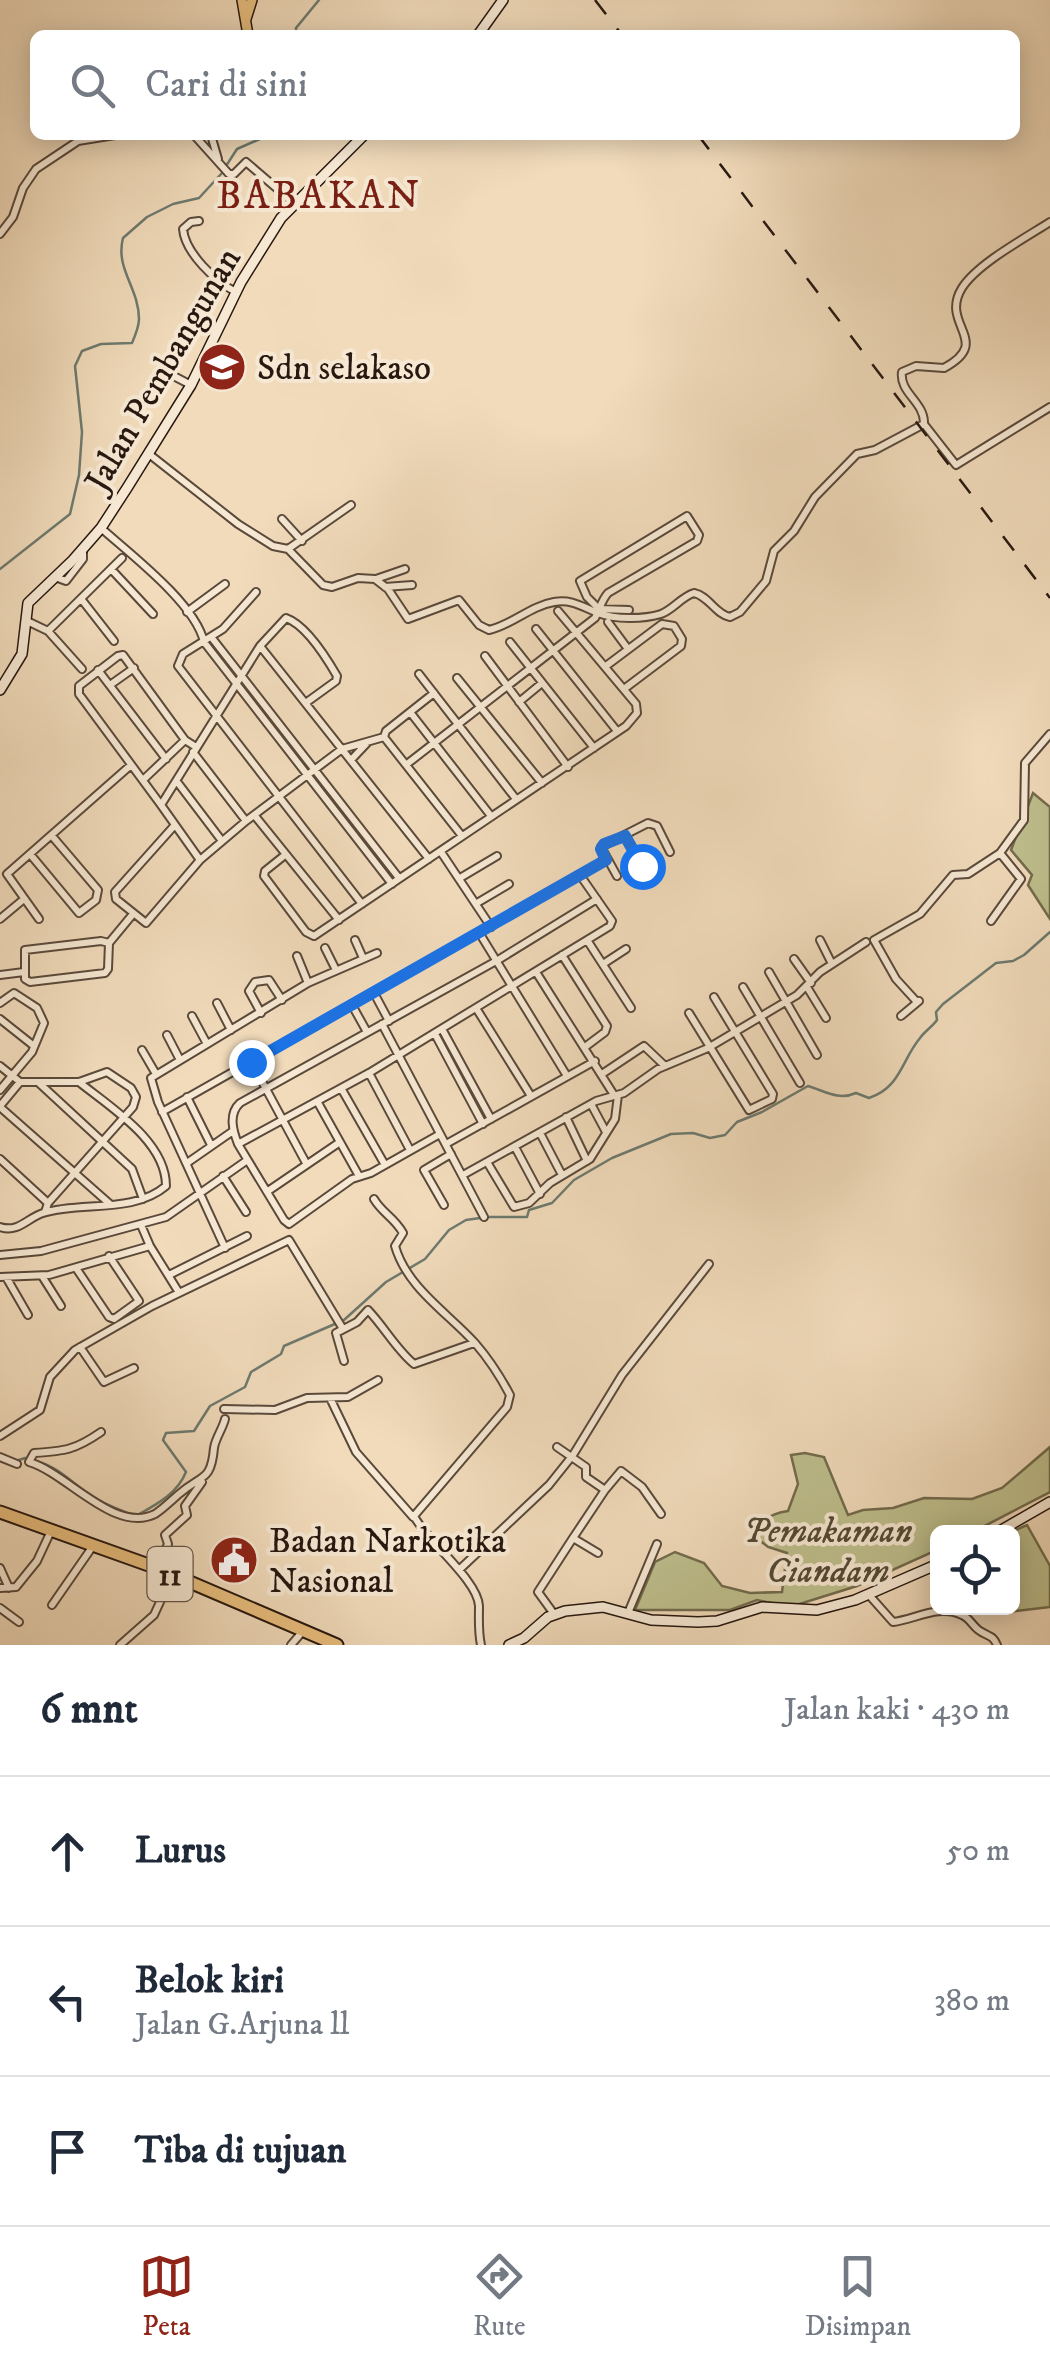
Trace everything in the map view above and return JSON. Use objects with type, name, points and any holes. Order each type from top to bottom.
[{"type":"highway","name":"11","points":[[0,1512],[157,1568],[337,1645]]},
{"type":"main road","points":[[242,0],[247,30]]},
{"type":"main road","points":[[246,22],[252,0]]},
{"type":"street","points":[[482,30],[503,0]]},
{"type":"street","points":[[0,234],[36,170],[79,140]]},
{"type":"street","points":[[198,140],[232,175],[246,162],[295,204]]},
{"type":"street","points":[[212,140],[219,164]]},
{"type":"street","name":"Jalan Pembangunan","points":[[0,690],[21,658],[28,603],[101,528],[190,386],[236,292],[281,218],[359,140]]},
{"type":"street","points":[[199,220],[183,230],[185,242],[219,281],[236,292]]},
{"type":"street","points":[[1050,222],[982,268],[962,288],[956,308],[967,345],[965,353],[944,368],[913,367],[902,372],[904,388],[923,413],[924,424],[956,465],[1050,407]]},
{"type":"street","points":[[164,371],[190,386]]},
{"type":"street","points":[[149,454],[238,524],[274,546],[288,549],[323,585],[332,587],[358,578],[375,580],[410,620],[459,600],[489,630],[551,603],[577,602],[616,617],[659,614],[685,596],[697,593],[725,616],[737,614],[769,576],[774,551],[794,530],[820,491],[857,454],[876,450],[924,424]]},
{"type":"street","points":[[288,549],[351,505]]},
{"type":"street","points":[[407,764],[577,633],[598,611],[608,593],[697,541],[699,535],[687,516],[581,580],[598,611]]},
{"type":"street","points":[[282,519],[302,541]]},
{"type":"street","points":[[101,528],[187,612],[395,881]]},
{"type":"street","points":[[48,631],[122,558]]},
{"type":"street","points":[[375,580],[405,568]]},
{"type":"street","points":[[111,570],[152,614]]},
{"type":"street","points":[[187,612],[226,584]]},
{"type":"street","points":[[385,587],[412,585]]},
{"type":"street","points":[[256,592],[208,640],[183,654],[178,663],[362,904]]},
{"type":"street","points":[[82,600],[114,641]]},
{"type":"street","points":[[598,611],[630,610]]},
{"type":"street","points":[[285,855],[264,876],[306,932],[314,936],[617,731],[637,713],[636,704],[558,611]]},
{"type":"street","points":[[143,780],[191,745],[218,716],[260,646],[286,618],[304,631],[338,677],[307,702]]},
{"type":"street","points":[[24,620],[48,631],[82,669]]},
{"type":"street","points":[[608,622],[628,649]]},
{"type":"street","points":[[606,666],[666,622],[672,625],[683,642],[624,690]]},
{"type":"street","points":[[536,629],[617,731]]},
{"type":"street","points":[[510,642],[594,748]]},
{"type":"street","points":[[260,646],[429,859]]},
{"type":"street","points":[[200,860],[78,691],[80,684],[120,654],[246,821]]},
{"type":"street","points":[[485,656],[568,767]]},
{"type":"street","points":[[110,686],[134,668]]},
{"type":"street","points":[[98,670],[166,760]]},
{"type":"street","points":[[419,674],[516,799]]},
{"type":"street","points":[[457,678],[542,784]]},
{"type":"street","points":[[519,702],[542,683]]},
{"type":"street","points":[[174,826],[115,892],[116,899],[148,922],[200,860],[246,821],[349,744],[384,737],[434,693]]},
{"type":"street","points":[[410,712],[491,816]]},
{"type":"street","points":[[463,1175],[591,1104],[708,1048],[786,1002],[832,964],[920,914],[952,875],[968,874],[1000,852],[1026,815],[1025,763],[1050,734]]},
{"type":"street","points":[[384,737],[462,836]]},
{"type":"street","points":[[351,760],[367,743]]},
{"type":"street","points":[[157,801],[178,782],[191,745]]},
{"type":"street","points":[[39,919],[6,876],[131,765]]},
{"type":"street","points":[[178,782],[222,842]]},
{"type":"street","points":[[255,816],[339,920]]},
{"type":"street","points":[[618,876],[606,860],[602,846],[652,822],[658,826],[670,852]]},
{"type":"street","points":[[30,854],[78,913],[94,902],[98,890],[52,836]]},
{"type":"street","points":[[625,836],[642,866]]},
{"type":"street","points":[[441,852],[492,927]]},
{"type":"street","points":[[991,922],[1020,879],[1000,852]]},
{"type":"street","points":[[460,878],[497,856]]},
{"type":"street","points":[[162,1112],[606,860]]},
{"type":"street","points":[[238,1144],[369,1073],[612,924],[580,876]]},
{"type":"street","points":[[477,904],[509,884]]},
{"type":"street","points":[[0,918],[24,899]]},
{"type":"street","points":[[440,1134],[359,1176],[289,1224],[246,1160],[234,1131],[236,1106],[498,960],[597,900]]},
{"type":"street","points":[[109,942],[24,950],[25,979],[30,982],[105,973],[109,942],[133,914]]},
{"type":"street","points":[[480,934],[567,1076]]},
{"type":"street","points":[[355,940],[363,958]]},
{"type":"street","points":[[587,940],[631,1008]]},
{"type":"street","points":[[820,940],[832,964]]},
{"type":"street","points":[[870,942],[919,1001],[901,1016]]},
{"type":"street","points":[[325,948],[336,970]]},
{"type":"street","points":[[602,964],[626,949]]},
{"type":"street","points":[[225,1248],[151,1080],[308,983],[377,953]]},
{"type":"street","points":[[562,955],[606,1026],[585,1047]]},
{"type":"street","points":[[297,956],[308,983]]},
{"type":"street","points":[[794,959],[826,1018]]},
{"type":"street","points":[[0,975],[24,972]]},
{"type":"street","points":[[487,1162],[514,1207],[524,1206],[562,1175],[587,1162],[618,1113],[616,1095],[536,972]]},
{"type":"street","points":[[769,972],[817,1055]]},
{"type":"street","points":[[260,1013],[249,990],[255,982],[269,980],[282,1000]]},
{"type":"street","points":[[742,987],[800,1083]]},
{"type":"street","points":[[0,1003],[13,992],[42,1015],[44,1023],[34,1046],[0,1090]]},
{"type":"street","points":[[374,993],[398,1055],[484,1217]]},
{"type":"street","points":[[689,1013],[748,1110],[772,1099],[773,1094],[714,997]]},
{"type":"street","points":[[217,1003],[231,1030]]},
{"type":"street","points":[[352,1005],[367,1032]]},
{"type":"street","points":[[476,1008],[530,1096]]},
{"type":"street","points":[[192,1016],[207,1044]]},
{"type":"street","points":[[0,1019],[34,1046]]},
{"type":"street","points":[[438,1032],[483,1124]]},
{"type":"street","points":[[167,1035],[180,1060]]},
{"type":"street","points":[[602,1074],[644,1046],[665,1066]]},
{"type":"street","points":[[142,1050],[156,1074]]},
{"type":"street","points":[[446,1144],[595,1061]]},
{"type":"street","points":[[251,1062],[306,1163]]},
{"type":"street","points":[[0,1066],[20,1082],[79,1082],[104,1072],[120,1078],[136,1097],[133,1108],[48,1203],[45,1212]]},
{"type":"street","points":[[369,1073],[410,1150]]},
{"type":"street","points":[[464,1080],[491,1119]]},
{"type":"street","points":[[20,1082],[0,1106],[111,1204]]},
{"type":"street","points":[[37,1082],[132,1169],[143,1198]]},
{"type":"street","points":[[0,1228],[22,1226],[45,1212],[143,1198],[162,1190],[166,1183],[152,1146],[79,1082]]},
{"type":"street","points":[[341,1088],[385,1165]]},
{"type":"street","points":[[188,1097],[212,1145]]},
{"type":"street","points":[[317,1101],[359,1176]]},
{"type":"street","points":[[591,1104],[607,1133]]},
{"type":"street","points":[[566,1118],[587,1162]]},
{"type":"street","points":[[187,1163],[234,1131]]},
{"type":"street","points":[[540,1133],[562,1175]]},
{"type":"street","points":[[268,1191],[340,1142]]},
{"type":"street","points":[[515,1147],[540,1194]]},
{"type":"street","points":[[444,1204],[424,1170],[452,1154]]},
{"type":"street","points":[[0,1159],[48,1203]]},
{"type":"street","points":[[0,1254],[41,1251],[166,1217],[246,1160]]},
{"type":"street","points":[[223,1176],[246,1212]]},
{"type":"street","points":[[374,1200],[404,1233],[395,1246],[397,1254],[420,1289],[475,1343],[510,1401],[415,1512],[414,1518]]},
{"type":"street","points":[[141,1225],[178,1290]]},
{"type":"street","points":[[170,1276],[247,1236]]},
{"type":"street","points":[[0,1436],[40,1410],[50,1377],[80,1346],[152,1306],[289,1240],[343,1329]]},
{"type":"street","points":[[3,1277],[42,1276],[150,1246]]},
{"type":"street","points":[[76,1268],[114,1319],[139,1301],[110,1256]]},
{"type":"street","points":[[459,1570],[549,1484],[573,1455],[622,1375],[709,1264]]},
{"type":"street","points":[[42,1276],[61,1306]]},
{"type":"street","points":[[3,1277],[28,1315]]},
{"type":"street","points":[[344,1361],[336,1334],[368,1310],[392,1337],[396,1348],[414,1364],[475,1343]]},
{"type":"street","points":[[80,1346],[104,1382],[134,1368]]},
{"type":"street","points":[[224,1409],[275,1410],[307,1398],[348,1397],[378,1380]]},
{"type":"street","points":[[330,1398],[356,1452],[459,1570],[478,1601],[480,1645]]},
{"type":"street","points":[[157,1568],[168,1544],[166,1535],[186,1515],[186,1506],[215,1459],[214,1446],[225,1418]]},
{"type":"street","points":[[101,1432],[78,1447],[55,1454],[34,1454],[29,1462],[56,1472],[96,1504],[133,1519],[153,1515],[203,1478]]},
{"type":"street","points":[[557,1447],[573,1455],[587,1469],[586,1477],[605,1490]]},
{"type":"street","points":[[0,1457],[17,1464]]},
{"type":"street","points":[[554,1614],[538,1592],[621,1470],[645,1491],[661,1514]]},
{"type":"street","points":[[1010,1525],[1050,1502]]},
{"type":"street","points":[[0,1568],[4,1588],[16,1587],[37,1561],[52,1530]]},
{"type":"street","points":[[573,1538],[598,1554]]},
{"type":"street","points":[[628,1613],[657,1544]]},
{"type":"street","points":[[52,1605],[93,1545]]},
{"type":"street","points":[[509,1645],[554,1614],[597,1607],[657,1621],[710,1622],[762,1607],[817,1610],[869,1595],[930,1568]]},
{"type":"street","points":[[120,1645],[154,1615],[172,1575]]},
{"type":"street","points":[[869,1595],[893,1622],[934,1610],[958,1614],[992,1636],[997,1645]]},
{"type":"street","points":[[0,1608],[19,1622]]},
{"type":"street","points":[[292,1645],[304,1630]]},
{"type":"green space","points":[[1033,793],[1050,807],[1050,919],[1028,885],[1032,875],[1011,850]]},
{"type":"green space","name":"Pemakaman Ciandam","points":[[1050,1447],[1050,1492],[986,1525],[930,1525],[930,1553],[857,1586],[790,1607],[757,1600],[730,1610],[635,1610],[655,1562],[675,1552],[704,1563],[722,1586],[750,1593],[782,1592],[787,1553],[758,1539],[767,1519],[788,1511],[798,1484],[791,1455],[824,1457],[848,1515],[924,1498],[972,1499],[1002,1488]]},
{"type":"green space","name":"Pemakaman Ciandam","points":[[1027,1525],[1050,1566],[1050,1607],[1020,1611],[1020,1528]]},
{"type":"waterway","points":[[296,30],[319,0]]},
{"type":"waterway","points":[[226,166],[237,149],[258,140]]},
{"type":"waterway","points":[[0,569],[70,514],[79,475],[82,432],[75,366],[82,351],[101,344],[132,343],[138,325],[138,308],[122,259],[123,238],[147,217],[173,204],[199,198],[222,173]]},
{"type":"waterway","points":[[488,1217],[527,1217],[529,1210],[552,1203],[574,1180],[612,1158],[671,1134],[693,1133],[710,1138],[725,1135],[737,1122],[808,1086],[837,1096],[856,1093],[869,1098],[880,1093],[894,1080],[937,1020],[936,1012],[943,1004],[996,963],[1024,955],[1050,932]]},
{"type":"waterway","points":[[33,1460],[56,1470],[101,1502],[136,1516],[172,1492],[186,1472],[163,1440],[166,1433],[194,1431],[210,1406],[245,1387],[251,1372],[281,1354],[284,1346],[344,1320],[386,1282],[425,1259],[449,1230],[466,1220],[480,1218]]},
{"type":"waterway","points":[[16,1461],[25,1458]]},
{"type":"railway","points":[[595,0],[618,30]]},
{"type":"railway","points":[[702,140],[1050,598]]},
{"type":"place","name":"Sdn selakaso","points":[[222,367]]},
{"type":"place","name":"Badan Narkotika Nasional","points":[[234,1560]]},
{"type":"district","name":"BABAKAN","points":[[319,194]]},
{"type":"route","points":[[251,1062],[606,860],[601,849],[604,844],[625,836],[642,866]]}]
